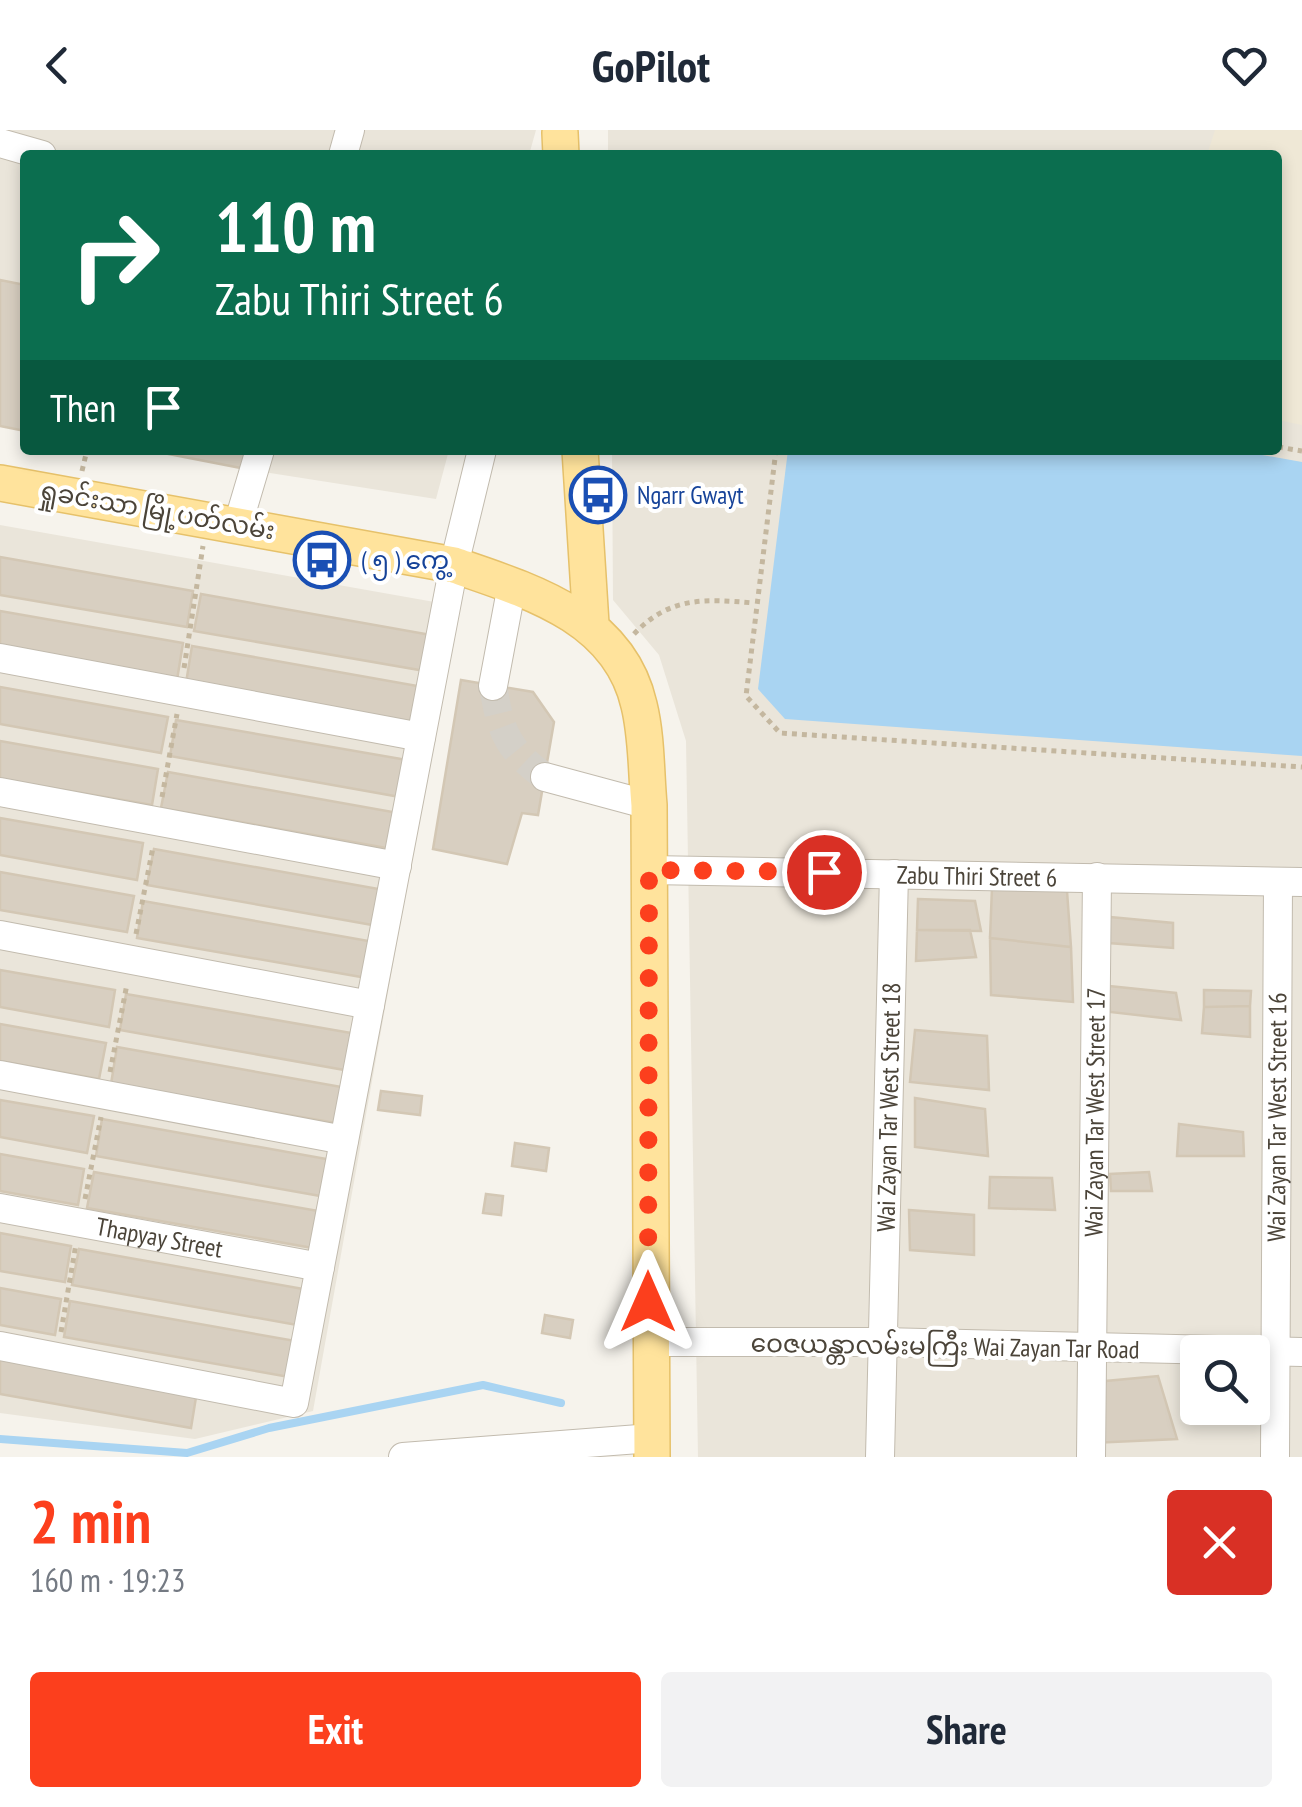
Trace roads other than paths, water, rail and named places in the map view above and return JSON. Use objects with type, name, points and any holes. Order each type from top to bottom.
[{"type":"main road","points":[[580,455],[591,624]]},
{"type":"main road","name":"ရှုခင်းသာ မြို့ပတ်လမ်း","points":[[0,483],[454,565],[512,585],[591,624],[616,652],[639,704],[649,805],[648,1342],[652,1448]]},
{"type":"street","points":[[0,143],[24,150]]},
{"type":"street","points":[[238,524],[259,455]]},
{"type":"street","points":[[0,1346],[294,1403],[454,565],[481,455]]},
{"type":"street","points":[[493,686],[512,585]]},
{"type":"street","points":[[0,658],[421,737]]},
{"type":"street","points":[[545,777],[649,805]]},
{"type":"street","points":[[0,792],[397,866]]},
{"type":"street","name":"Zabu Thiri Street 6","points":[[649,870],[1290,883]]},
{"type":"street","name":"Wai Zayan Tar West Street 18","points":[[880,1457],[894,874]]},
{"type":"street","name":"Wai Zayan Tar West Street 17","points":[[1091,1457],[1097,877]]},
{"type":"street","name":"Wai Zayan Tar West Street 16","points":[[1274,1457],[1289,1352],[1290,883]]},
{"type":"street","points":[[0,935],[370,1004]]},
{"type":"street","points":[[0,1075],[344,1140]]},
{"type":"street","name":"Thapyay Street","points":[[0,1208],[320,1267]]},
{"type":"street","name":"ဝေဇယန္တာလမ်းမကြီး Wai Zayan Tar Road","points":[[648,1342],[882,1342],[1289,1352]]},
{"type":"street","points":[[403,1457],[652,1448]]},
{"type":"water","points":[[787,455],[1262,455],[1302,462],[1302,756],[785,719],[758,689]]},
{"type":"waterway","points":[[0,1439],[187,1453],[269,1428],[483,1385],[561,1403]]},
{"type":"tunnel","points":[[493,686],[507,738],[545,777]]},
{"type":"place","name":"Ngarr Gwayt","points":[[598,495]]},
{"type":"place","name":"( ၅ ) ကွေ့","points":[[322,560]]}]
